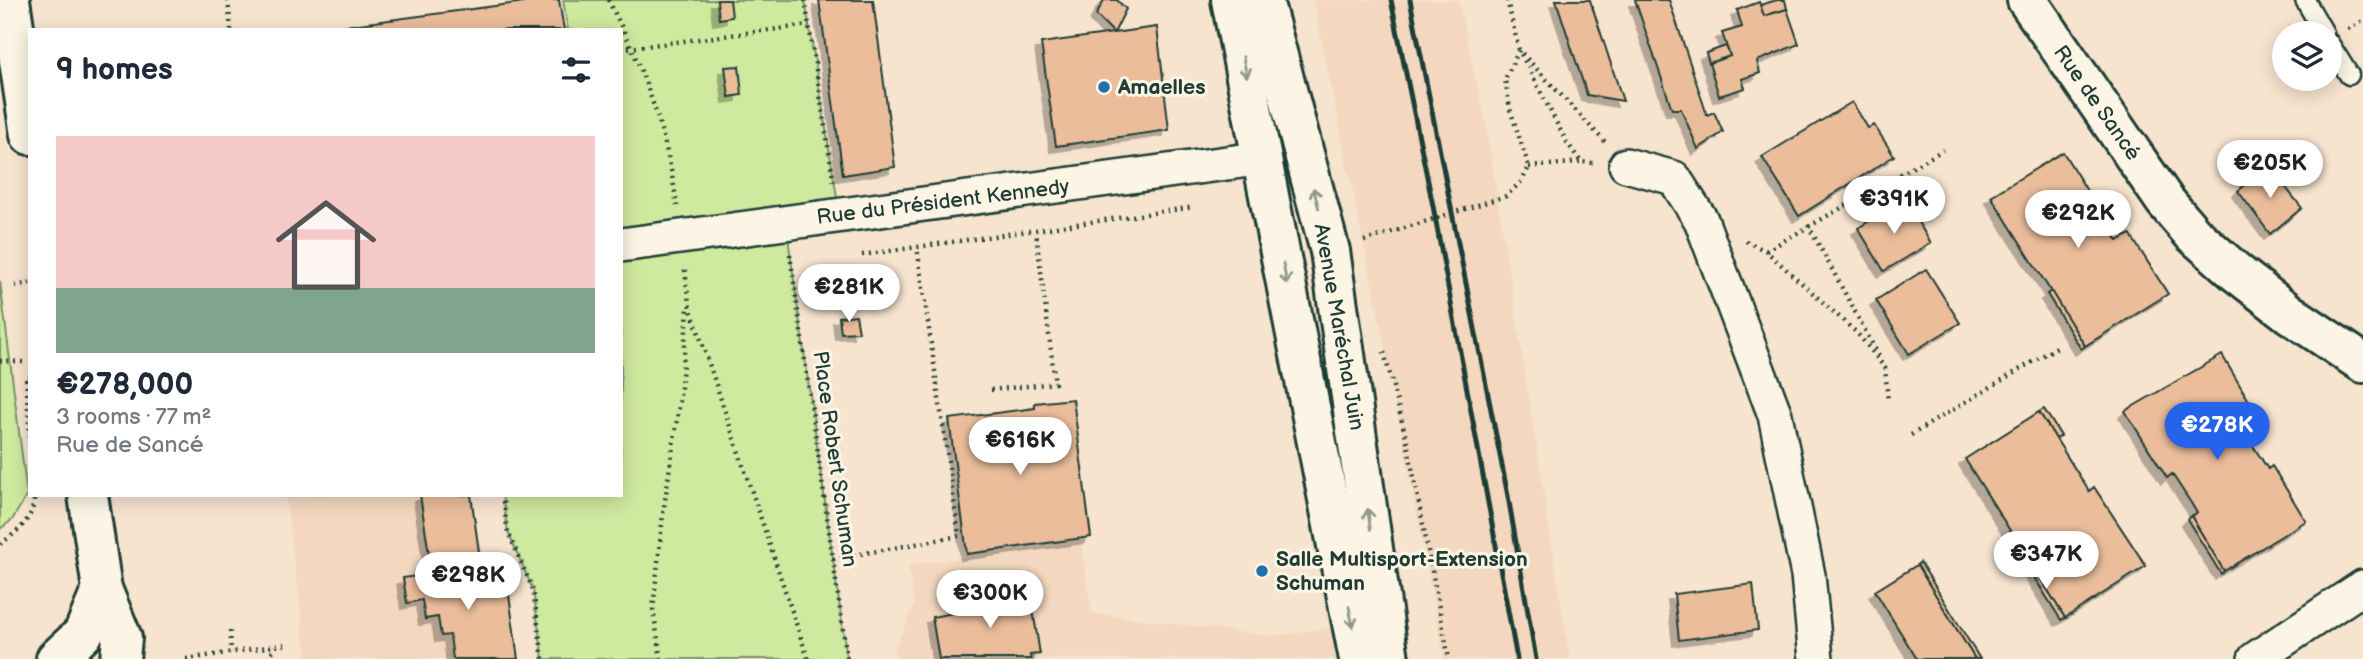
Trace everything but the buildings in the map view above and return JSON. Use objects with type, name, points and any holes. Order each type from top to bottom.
[{"type":"main road","points":[[10,0],[13,83],[28,129]]},
{"type":"main road","name":"Avenue Maréchal Juin","points":[[1231,0],[1264,158],[1359,659]]},
{"type":"main road","name":"Avenue Maréchal Juin","points":[[1263,0],[1330,251],[1389,659]]},
{"type":"main road","name":"Rue de Sancé","points":[[2027,0],[2165,201],[2193,234],[2290,314],[2363,363]]},
{"type":"main road","points":[[88,497],[103,589],[122,638],[120,659]]},
{"type":"main road","points":[[57,659],[83,634],[103,589]]},
{"type":"street","name":"Rue du Président Kennedy","points":[[623,245],[1264,158]]},
{"type":"street","points":[[1626,165],[1674,177],[1700,220],[1775,415],[1808,575],[1816,659]]},
{"type":"street","points":[[2255,659],[2363,587]]},
{"type":"lane","points":[[2305,0],[2317,21]]},
{"type":"lane","points":[[2342,64],[2349,75]]},
{"type":"path","points":[[228,0],[231,28]]},
{"type":"path","points":[[608,0],[623,28]]},
{"type":"path","points":[[805,0],[839,216]]},
{"type":"path","points":[[1507,0],[1518,50],[1566,141],[1581,162]]},
{"type":"path","points":[[623,49],[809,25]]},
{"type":"path","points":[[623,28],[633,47],[667,149],[682,238],[689,304],[680,399],[663,514],[653,610],[661,659]]},
{"type":"path","points":[[1518,50],[1626,165]]},
{"type":"path","points":[[1352,245],[1506,196],[1522,181],[1528,167],[1510,109],[1505,79],[1518,50]]},
{"type":"path","points":[[1766,251],[1943,150]]},
{"type":"path","points":[[1528,167],[1581,162],[1626,165]]},
{"type":"path","points":[[862,254],[1194,207]]},
{"type":"path","points":[[1700,220],[1766,251],[1857,333],[1885,368]]},
{"type":"path","name":"Place Robert Schuman","points":[[786,222],[847,659]]},
{"type":"path","points":[[1808,225],[1885,368],[1888,401]]},
{"type":"path","points":[[991,390],[1055,383],[1036,231]]},
{"type":"path","points":[[833,559],[959,536],[917,247]]},
{"type":"path","points":[[15,286],[28,283]]},
{"type":"path","points":[[689,304],[808,659]]},
{"type":"path","points":[[1382,343],[1407,440],[1449,659]]},
{"type":"path","points":[[1911,435],[2057,347]]},
{"type":"path","points":[[0,361],[24,362]]},
{"type":"path","points":[[28,376],[28,408]]},
{"type":"path","points":[[0,544],[19,532],[34,507],[33,497]]},
{"type":"path","points":[[502,497],[508,532],[533,590],[543,659]]},
{"type":"path","points":[[230,631],[231,652]]},
{"type":"path","points":[[186,659],[288,644]]},
{"type":"path","points":[[269,659],[275,646]]},
{"type":"shaded area","points":[[1313,0],[1458,0],[1485,119],[1570,659],[1444,659],[1389,367]]},
{"type":"shaded area","points":[[285,497],[471,497],[483,574],[494,573],[495,582],[507,581],[518,659],[307,659]]},
{"type":"shaded area","points":[[1081,542],[1092,613],[1270,636],[1337,627],[1341,659],[895,659],[894,651],[914,606],[908,565]]},
{"type":"green space","points":[[563,0],[805,0],[840,216],[786,223],[847,659],[543,659],[533,590],[508,532],[502,497],[623,497],[623,28],[568,28]]},
{"type":"green space","points":[[0,281],[27,495],[12,520],[0,529]]},
{"type":"railway","points":[[1391,0],[1433,206],[1517,659]]},
{"type":"railway","points":[[1410,0],[1508,496],[1536,659]]},
{"type":"place","name":"Amaelles","points":[[1104,87]]},
{"type":"place","name":"Salle Multisport-Extension Schuman","points":[[1262,571]]}]
